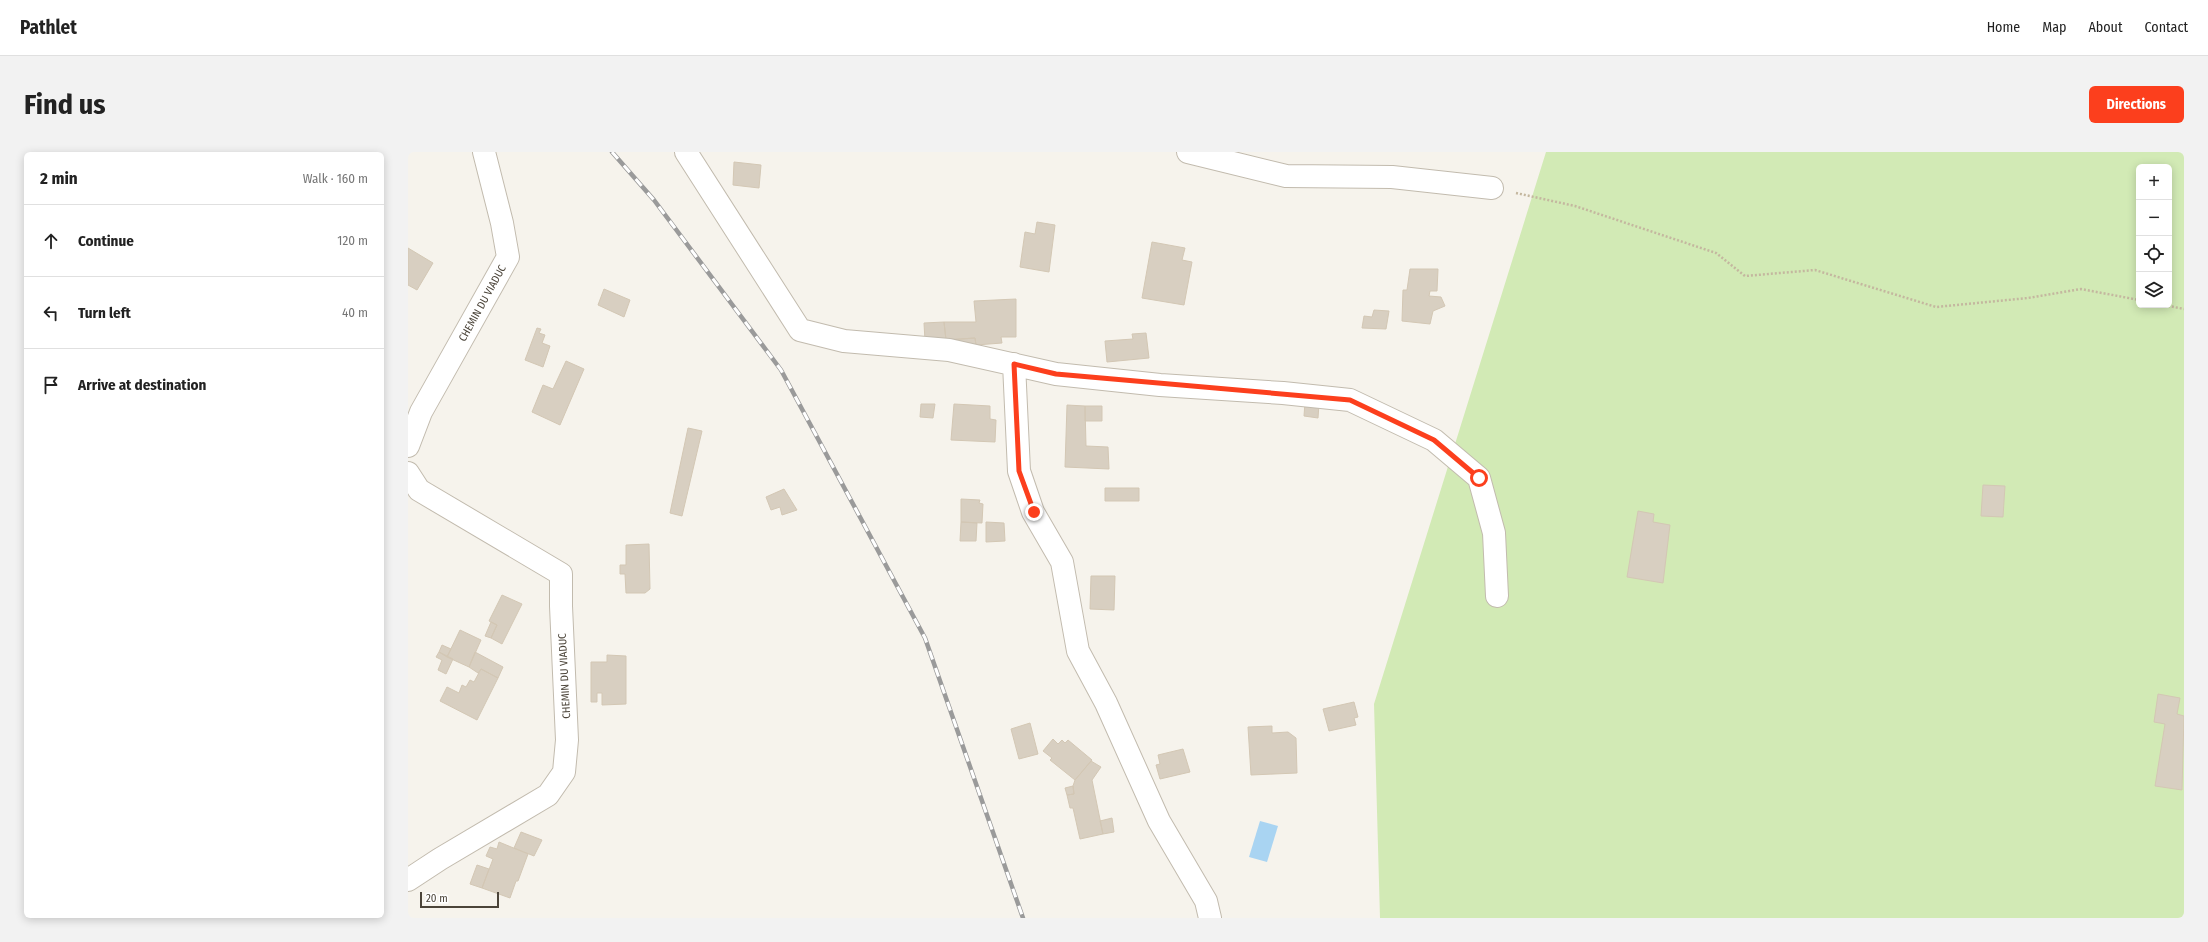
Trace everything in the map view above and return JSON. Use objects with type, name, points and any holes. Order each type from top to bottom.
[{"type":"street","name":"CHEMIN DU VIADUC","points":[[408,446],[421,412],[508,257],[502,223],[484,152]]},
{"type":"street","points":[[686,152],[800,330],[844,342],[949,350],[1056,374],[1350,400],[1434,440],[1479,478],[1494,533],[1497,596]]},
{"type":"street","points":[[1188,152],[1286,176],[1392,177],[1492,188]]},
{"type":"street","points":[[1014,364],[1019,471],[1034,512],[1062,562],[1078,651],[1106,703],[1159,821],[1206,901],[1210,918]]},
{"type":"street","name":"CHEMIN DU VIADUC","points":[[408,473],[419,490],[561,574],[567,740],[564,772],[548,795],[440,859],[408,880]]},
{"type":"path","points":[[1492,188],[1575,206],[1716,253],[1745,276],[1815,270],[1936,307],[2028,298],[2081,290],[2136,299]]},
{"type":"path","points":[[2172,307],[2184,309]]},
{"type":"green space","points":[[1546,152],[2184,152],[2184,918],[1380,918],[1374,704]]},
{"type":"water","points":[[1260,821],[1278,826],[1267,862],[1249,857]]},
{"type":"building","points":[[734,162],[761,165],[759,188],[733,185]]},
{"type":"building","points":[[1037,222],[1055,225],[1049,272],[1020,267],[1025,232],[1035,234]]},
{"type":"building","points":[[1152,242],[1185,248],[1182,260],[1192,262],[1184,305],[1142,298]]},
{"type":"building","points":[[408,248],[433,263],[417,290],[408,285]]},
{"type":"building","points":[[1410,269],[1438,269],[1437,291],[1430,291],[1429,296],[1441,297],[1445,306],[1433,311],[1430,324],[1402,321],[1403,290],[1407,290]]},
{"type":"building","points":[[604,289],[630,300],[624,317],[598,305]]},
{"type":"building","points":[[1016,299],[1016,337],[1001,337],[1002,343],[976,345],[975,338],[946,340],[944,322],[976,322],[974,301]]},
{"type":"building","points":[[1374,310],[1389,311],[1386,329],[1362,328],[1364,316],[1372,317]]},
{"type":"building","points":[[944,322],[946,340],[975,338],[976,345],[925,341],[924,323]]},
{"type":"building","points":[[537,328],[541,329],[539,333],[545,335],[542,343],[550,346],[543,367],[525,360]]},
{"type":"building","points":[[1146,333],[1149,358],[1107,362],[1105,341],[1133,339],[1132,334]]},
{"type":"building","points":[[566,361],[584,369],[560,425],[532,412],[543,385],[553,389]]},
{"type":"building","points":[[1305,402],[1319,404],[1318,418],[1304,416]]},
{"type":"building","points":[[921,404],[935,404],[933,418],[920,417]]},
{"type":"building","points":[[954,404],[990,406],[990,419],[996,420],[995,442],[951,440]]},
{"type":"building","points":[[1067,405],[1085,406],[1086,446],[1108,447],[1109,469],[1065,467]]},
{"type":"building","points":[[1085,406],[1102,406],[1102,421],[1085,421]]},
{"type":"building","points":[[688,428],[702,431],[682,516],[670,513]]},
{"type":"building","points":[[1983,485],[2005,486],[2003,517],[1981,516]]},
{"type":"building","points":[[1105,488],[1139,488],[1139,501],[1105,501]]},
{"type":"building","points":[[784,489],[797,510],[782,515],[780,507],[771,510],[766,497]]},
{"type":"building","points":[[961,499],[980,500],[979,503],[983,504],[982,523],[961,522]]},
{"type":"building","points":[[1638,511],[1654,514],[1653,522],[1670,525],[1663,583],[1627,577]]},
{"type":"building","points":[[961,522],[977,523],[976,541],[960,541]]},
{"type":"building","points":[[986,522],[1004,523],[1005,541],[986,542]]},
{"type":"building","points":[[649,544],[650,589],[645,593],[626,593],[625,574],[620,574],[620,565],[626,565],[626,545]]},
{"type":"building","points":[[1091,576],[1115,576],[1114,610],[1090,609]]},
{"type":"building","points":[[502,595],[522,604],[502,644],[491,638],[497,625],[489,621]]},
{"type":"building","points":[[491,622],[497,625],[491,638],[485,636]]},
{"type":"building","points":[[460,630],[481,640],[469,667],[447,657]]},
{"type":"building","points":[[442,645],[451,649],[447,657],[439,652]]},
{"type":"building","points":[[439,652],[453,659],[446,674],[438,670],[442,660],[436,657]]},
{"type":"building","points":[[475,652],[503,667],[498,678],[481,669],[478,673],[469,667]]},
{"type":"building","points":[[607,655],[626,656],[626,704],[602,705],[602,693],[597,693],[597,702],[591,702],[591,662],[607,662]]},
{"type":"building","points":[[481,669],[498,678],[477,720],[440,701],[447,687],[459,693],[462,685],[466,687],[470,680],[474,682]]},
{"type":"building","points":[[2158,694],[2180,698],[2177,714],[2184,716],[2182,790],[2155,786],[2165,724],[2154,722]]},
{"type":"building","points":[[1354,702],[1358,717],[1354,718],[1356,725],[1329,731],[1323,709]]},
{"type":"building","points":[[1030,723],[1038,754],[1019,759],[1011,729]]},
{"type":"building","points":[[1272,726],[1272,733],[1288,732],[1296,738],[1297,773],[1251,775],[1248,727]]},
{"type":"building","points":[[1053,739],[1058,744],[1062,740],[1065,743],[1068,740],[1092,760],[1075,780],[1050,760],[1052,758],[1043,751]]},
{"type":"building","points":[[1183,749],[1190,772],[1160,779],[1156,765],[1160,764],[1158,755]]},
{"type":"building","points":[[1091,761],[1101,767],[1092,780],[1103,834],[1080,839],[1073,808],[1070,808],[1067,795],[1074,794],[1073,786],[1075,780]]},
{"type":"building","points":[[1073,786],[1074,794],[1067,795],[1065,788]]},
{"type":"building","points":[[1112,818],[1114,832],[1103,834],[1100,821]]},
{"type":"building","points":[[521,832],[542,840],[534,856],[514,848]]},
{"type":"building","points":[[499,842],[528,854],[510,898],[482,888],[493,859],[486,856],[490,847],[497,849]]},
{"type":"building","points":[[477,865],[489,869],[482,888],[470,884]]},
{"type":"railway","points":[[612,152],[654,200],[781,370],[925,638],[1023,918]]},
{"type":"route","points":[[1034,512],[1019,471],[1014,364],[1056,374],[1160,385],[1283,393],[1350,400],[1434,440],[1479,478]]}]
